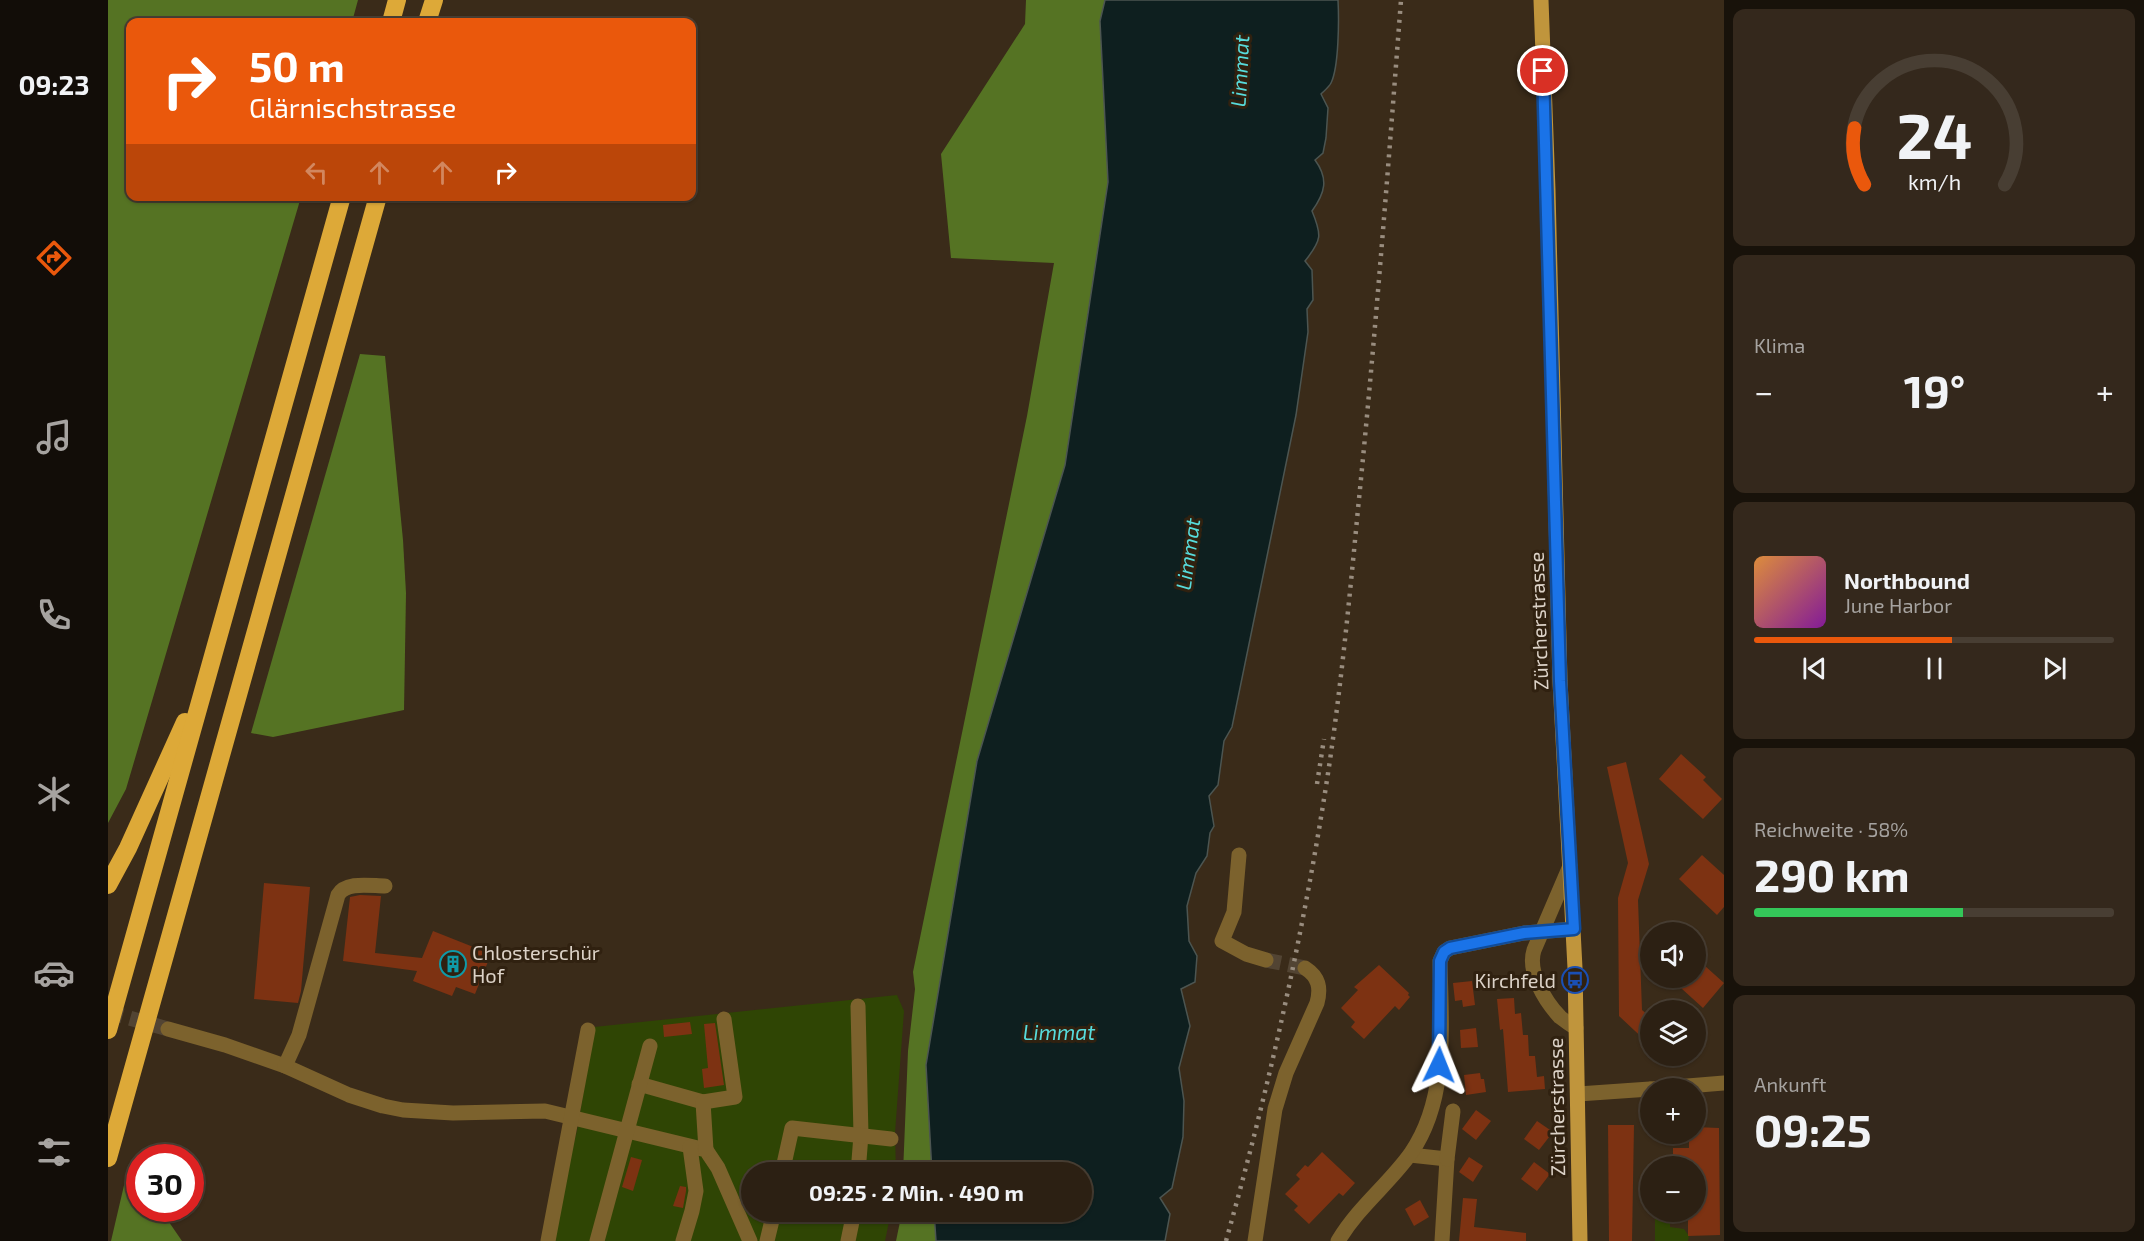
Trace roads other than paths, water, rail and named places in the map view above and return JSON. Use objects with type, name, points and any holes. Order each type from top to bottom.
[{"type":"highway","points":[[392,18],[398,0]]},
{"type":"highway","points":[[428,18],[434,0]]},
{"type":"highway","points":[[108,1030],[341,201]]},
{"type":"highway","points":[[108,1158],[377,201]]},
{"type":"highway","points":[[108,885],[128,848],[156,783],[208,675]]},
{"type":"main road","name":"Zürcherstrasse","points":[[1541,0],[1560,681],[1574,929],[1580,1241]]},
{"type":"street","points":[[1239,855],[1234,912],[1222,941],[1246,954],[1266,960]]},
{"type":"street","points":[[1570,866],[1532,957],[1533,972],[1555,1010],[1560,1017],[1576,1028]]},
{"type":"street","points":[[285,1066],[299,1035],[338,895],[348,886],[385,886]]},
{"type":"street","points":[[1338,1241],[1357,1213],[1410,1155],[1422,1136],[1437,1086],[1440,961],[1444,952],[1450,948],[1514,935],[1574,929]]},
{"type":"street","points":[[1255,1241],[1275,1109],[1286,1073],[1320,992],[1318,980],[1305,968]]},
{"type":"street","points":[[858,1006],[861,1135],[859,1162]]},
{"type":"street","points":[[639,1084],[703,1101],[735,1097],[724,1019]]},
{"type":"street","points":[[168,1029],[225,1045],[285,1066],[349,1095],[384,1106],[403,1110],[453,1113],[545,1111],[706,1150]]},
{"type":"street","points":[[548,1241],[588,1029]]},
{"type":"street","points":[[597,1241],[650,1046]]},
{"type":"street","points":[[1706,1084],[1724,1083]]},
{"type":"street","points":[[1578,1094],[1640,1090]]},
{"type":"street","points":[[703,1101],[706,1150],[718,1168],[750,1241]]},
{"type":"street","points":[[1442,1241],[1447,1159],[1453,1111]]},
{"type":"street","points":[[784,1162],[792,1128],[891,1139]]},
{"type":"street","points":[[683,1241],[693,1211],[696,1191],[690,1147]]},
{"type":"street","points":[[1410,1155],[1447,1159]]},
{"type":"street","points":[[767,1241],[772,1222]]},
{"type":"street","points":[[848,1241],[852,1222]]},
{"type":"water","name":"Limmat","points":[[1105,0],[1338,0],[1336,66],[1331,83],[1321,94],[1328,108],[1326,138],[1323,153],[1315,160],[1324,180],[1320,198],[1312,211],[1318,226],[1319,237],[1315,248],[1305,261],[1312,270],[1313,300],[1307,309],[1308,332],[1296,415],[1232,727],[1224,741],[1218,785],[1209,796],[1214,826],[1210,833],[1207,856],[1196,873],[1187,906],[1189,941],[1197,956],[1195,982],[1181,989],[1190,1026],[1179,1068],[1184,1101],[1183,1137],[1172,1188],[1160,1198],[1170,1214],[1165,1241],[936,1241],[935,1222],[1092,1222],[1092,1162],[931,1162],[926,1065],[977,761],[1065,465],[1108,182],[1100,21]]},
{"type":"tunnel","points":[[1266,960],[1305,968]]},
{"type":"tunnel","points":[[108,1012],[168,1029]]},
{"type":"railway","points":[[1226,1241],[1286,1002],[1310,881],[1330,760],[1364,446],[1401,0]]},
{"type":"railway","points":[[1317,784],[1324,739]]},
{"type":"place","name":"Chlosterschür Hof","points":[[453,964]]},
{"type":"place","name":"Kirchfeld","points":[[1575,980]]}]
